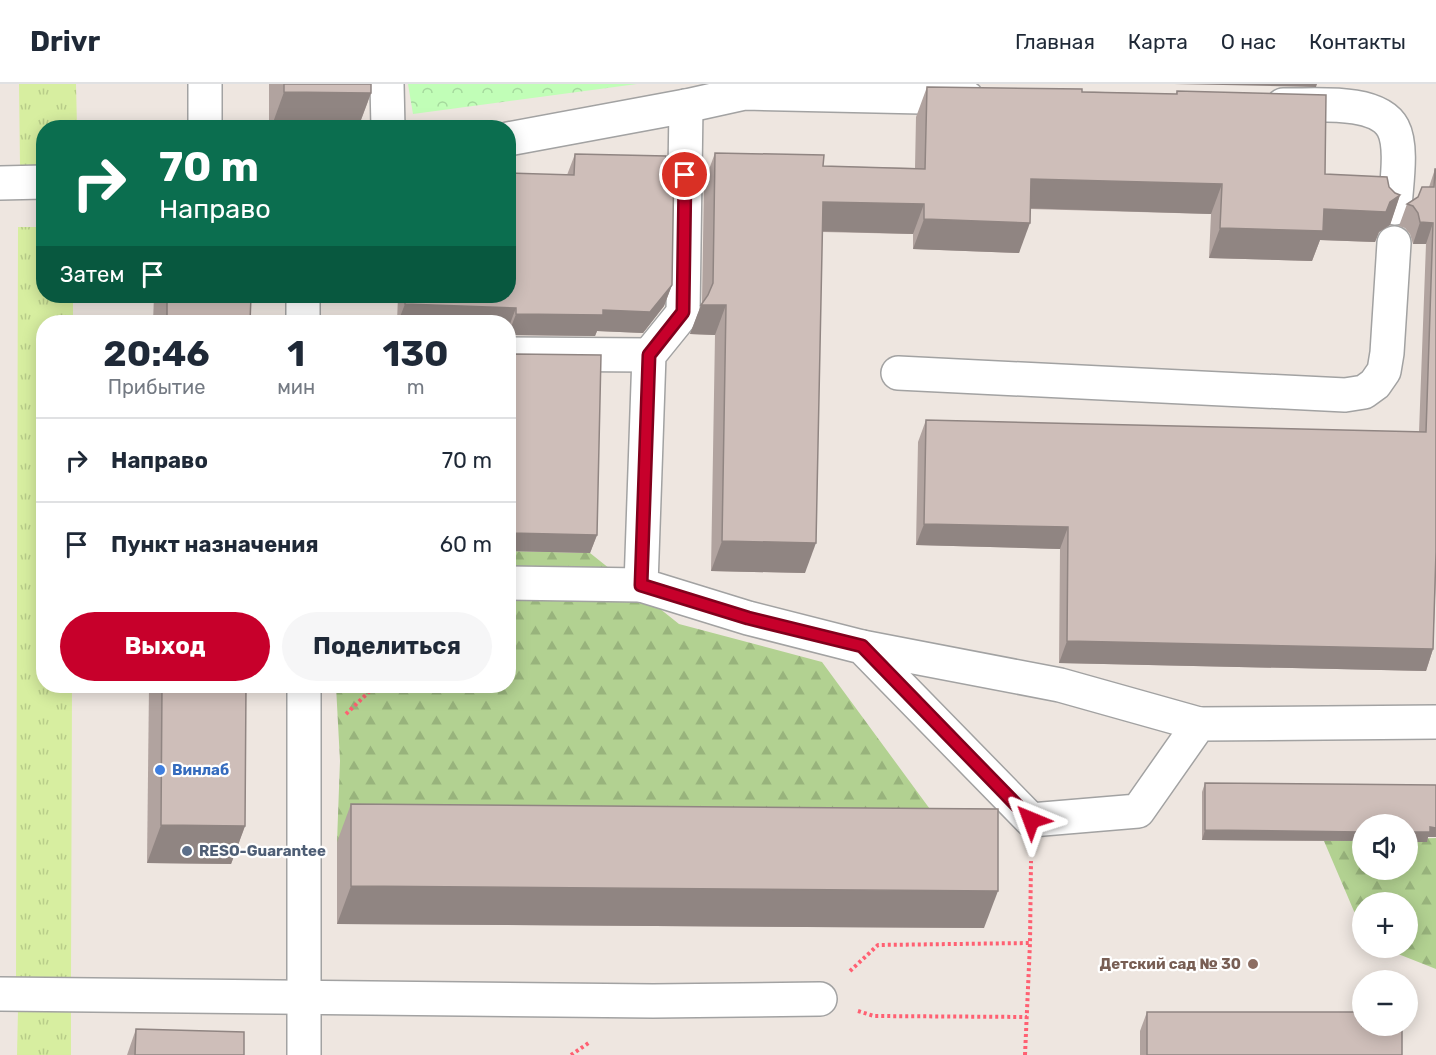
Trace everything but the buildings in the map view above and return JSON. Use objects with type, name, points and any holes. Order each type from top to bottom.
[{"type":"lane","points":[[205,84],[205,120]]},
{"type":"lane","points":[[387,84],[388,120]]},
{"type":"lane","points":[[516,138],[745,93],[993,99]]},
{"type":"lane","points":[[1254,105],[1360,107],[1384,119],[1393,128],[1397,141],[1395,208]]},
{"type":"lane","points":[[641,585],[649,355],[683,312],[687,106]]},
{"type":"lane","points":[[0,183],[36,182]]},
{"type":"lane","points":[[898,373],[1345,395],[1364,392],[1375,384],[1384,371],[1394,243]]},
{"type":"lane","points":[[516,354],[649,355]]},
{"type":"lane","points":[[516,583],[641,585],[748,618],[862,646],[1060,685],[1199,724],[1436,722]]},
{"type":"lane","points":[[862,646],[1031,820],[1138,810],[1199,724]]},
{"type":"lane","points":[[304,693],[304,1055]]},
{"type":"lane","points":[[0,994],[304,999],[653,1001],[820,999]]},
{"type":"path","points":[[1025,1055],[1030,943],[1031,820]]},
{"type":"path","points":[[1027,1017],[874,1016],[820,999],[878,945],[1030,943]]},
{"type":"green space","points":[[19,84],[76,84],[77,120],[36,120],[36,166],[20,166]]},
{"type":"green space","points":[[408,84],[637,84],[413,114]]},
{"type":"green space","points":[[18,227],[36,227],[36,303],[73,303],[73,315],[36,315],[36,693],[72,693],[71,980],[16,979]]},
{"type":"green space","points":[[516,551],[590,553],[679,624],[822,662],[957,846],[337,842],[340,761],[336,693],[516,693]]},
{"type":"green space","points":[[1436,838],[1436,969],[1408,958],[1418,958],[1418,892],[1352,892],[1352,907],[1324,841],[1352,840],[1352,880],[1418,880],[1418,839]]},
{"type":"green space","points":[[18,1010],[71,1011],[71,1055],[17,1055]]},
{"type":"place","name":"Винлаб","points":[[160,770]]},
{"type":"place","name":"RESO-Guarantee","points":[[187,851]]},
{"type":"place","name":"Детский сад № 30","points":[[1253,964]]},
{"type":"route","points":[[685,175],[683,312],[649,355],[641,585],[748,618],[862,646],[1031,820]]}]
